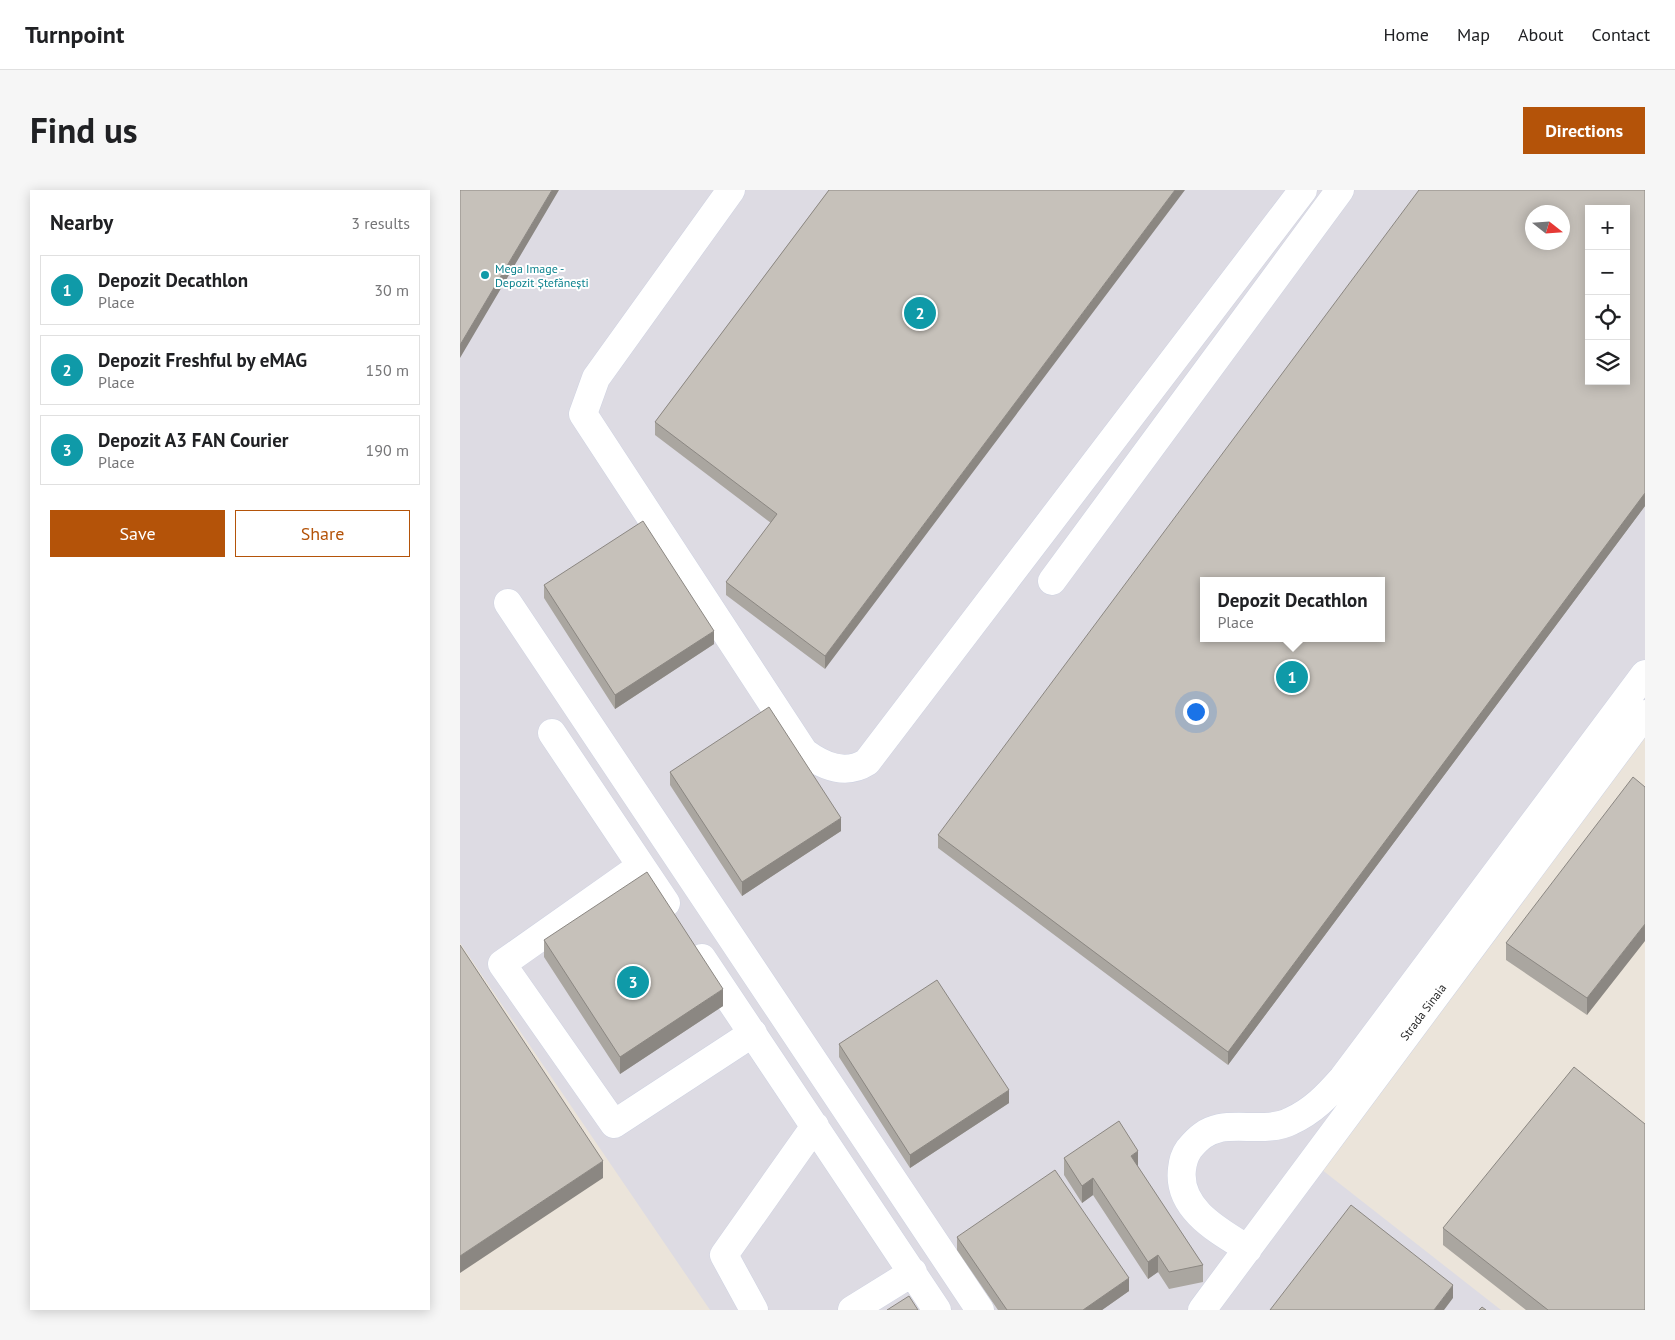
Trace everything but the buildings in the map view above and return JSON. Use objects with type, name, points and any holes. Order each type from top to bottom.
[{"type":"street","points":[[731,190],[596,378],[583,414],[804,752],[818,762],[840,769],[856,769],[867,762],[1303,190]]},
{"type":"street","points":[[1052,581],[1340,190]]},
{"type":"street","points":[[508,603],[980,1310]]},
{"type":"street","points":[[1248,1249],[1207,1223],[1188,1202],[1181,1180],[1184,1156],[1200,1136],[1220,1128],[1262,1127],[1290,1122],[1320,1105],[1349,1070],[1645,674]]},
{"type":"street","name":"Strada Sinaia","points":[[1202,1310],[1645,714]]},
{"type":"street","points":[[552,733],[937,1310]]},
{"type":"street","points":[[641,866],[502,964],[614,1124],[753,1033]]},
{"type":"street","points":[[754,1310],[724,1255],[815,1126]]},
{"type":"street","points":[[852,1310],[913,1272]]},
{"type":"shaded area","points":[[460,190],[1645,190],[1645,714],[1312,1162],[1501,1310],[710,1310],[460,943]]},
{"type":"place","name":"Mega Image - Depozit Ștefănești","points":[[485,275]]},
{"type":"place","name":"Depozit Freshful by eMAG","points":[[920,313]]},
{"type":"place","name":"Depozit Decathlon","points":[[1292,677]]},
{"type":"place","name":"Depozit A3 FAN Courier","points":[[633,982]]}]
